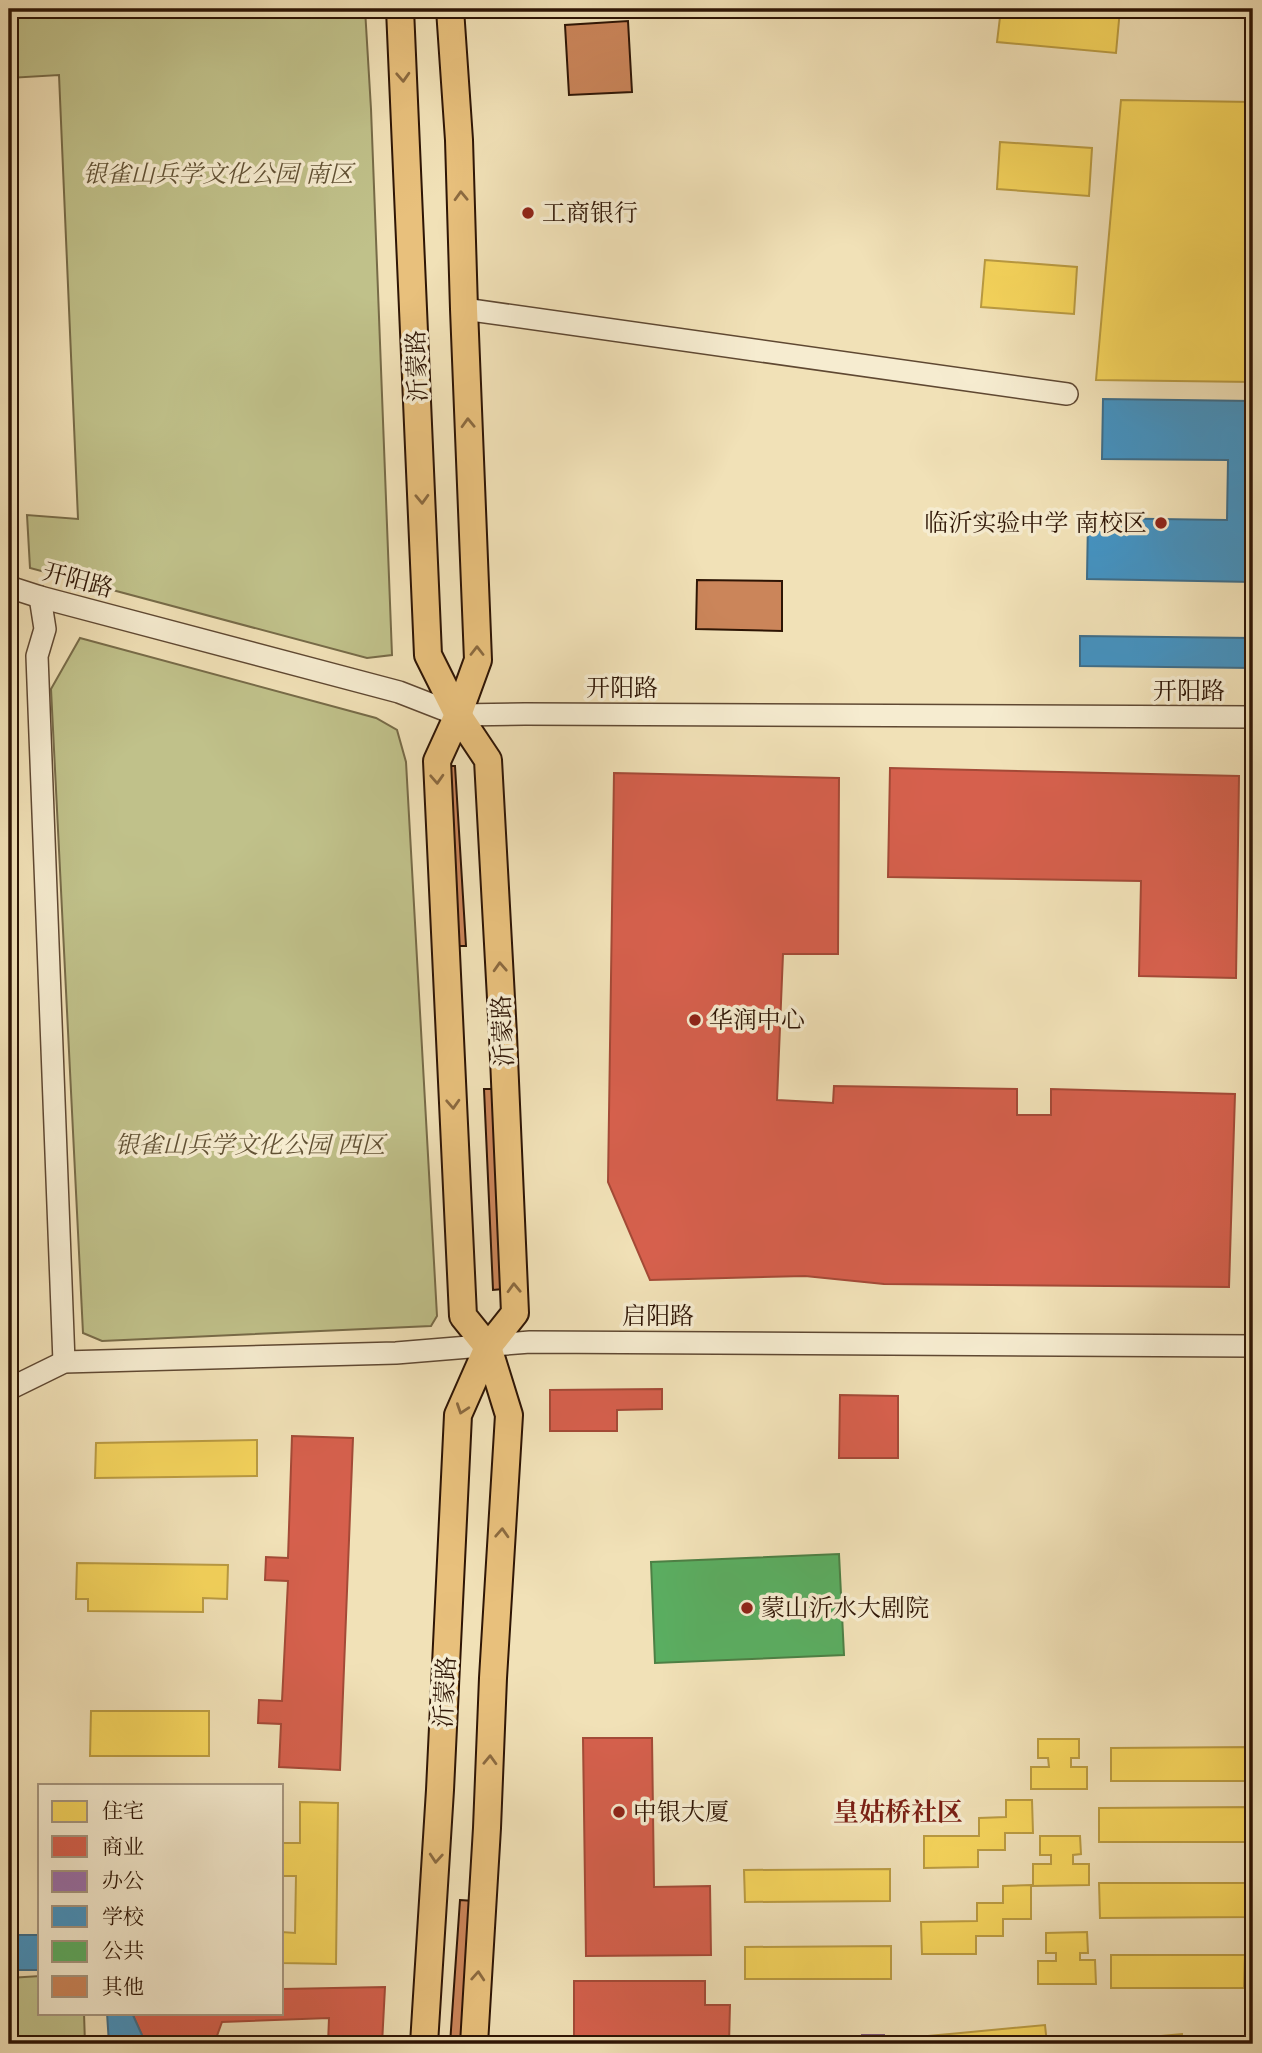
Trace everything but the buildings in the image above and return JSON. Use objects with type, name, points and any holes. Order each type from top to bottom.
[{"type":"main road","name":"沂蒙路","points":[[400,9],[428,655],[458,715],[488,760],[515,1313],[488,1347],[458,1415],[440,1790],[424,2044]]},
{"type":"main road","name":"沂蒙路","points":[[450,9],[459,140],[478,660],[458,715],[437,761],[463,1316],[488,1347],[509,1415],[474,2044]]},
{"type":"street","points":[[464,309],[1067,394]]},
{"type":"street","name":"开阳路","points":[[9,587],[399,692],[458,715],[1253,717]]},
{"type":"street","points":[[9,1389],[64,1362],[37,656],[45,629],[40,597]]},
{"type":"street","name":"启阳路","points":[[64,1362],[396,1353],[530,1342],[1253,1346]]},
{"type":"green space","name":"银雀山兵学文化公园 南区","points":[[9,9],[365,9],[392,655],[367,658],[30,568],[27,515],[78,519],[59,75],[9,78]]},
{"type":"green space","name":"银雀山兵学文化公园 西区","points":[[80,638],[376,718],[397,730],[406,762],[437,1316],[431,1326],[102,1341],[83,1333],[51,689]]},
{"type":"green space","points":[[38,1976],[38,2014],[84,2014],[85,2044],[9,2044],[9,1978]]},
{"type":"place","name":"工商银行","points":[[528,213]]},
{"type":"place","name":"临沂实验中学 南校区","points":[[1161,523]]},
{"type":"place","name":"华润中心","points":[[695,1020]]},
{"type":"place","name":"蒙山沂水大剧院","points":[[747,1608]]},
{"type":"place","name":"中银大厦","points":[[619,1812]]},
{"type":"district","name":"皇姑桥社区","points":[[898,1812]]}]
